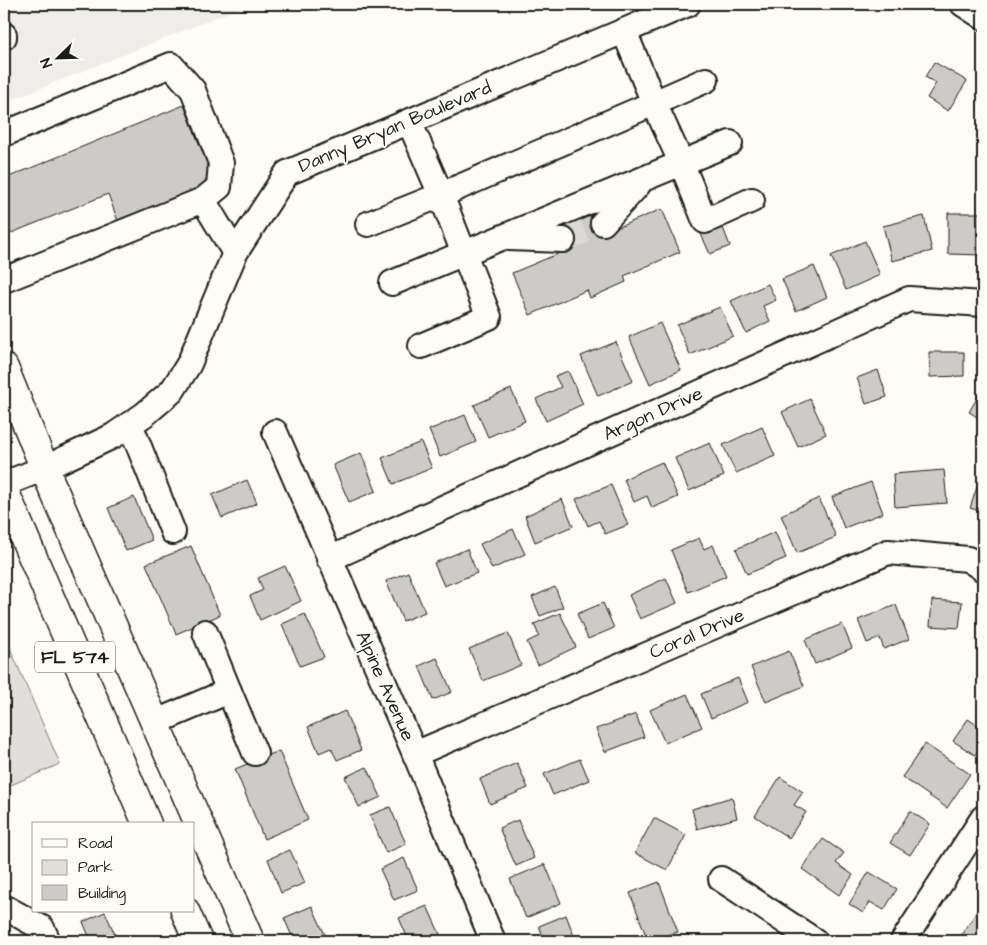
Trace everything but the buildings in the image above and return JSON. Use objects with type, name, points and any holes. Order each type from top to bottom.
[{"type":"main road","points":[[4,368],[48,476],[250,941]]},
{"type":"main road","name":"FL 574","points":[[4,490],[147,822]]},
{"type":"main road","points":[[185,912],[198,941]]},
{"type":"street","name":"Danny Bryan Boulevard","points":[[4,484],[48,476],[113,436],[145,414],[172,391],[189,364],[235,253],[287,173],[688,4]]},
{"type":"street","points":[[963,4],[983,17]]},
{"type":"street","points":[[624,31],[705,221],[752,200]]},
{"type":"street","points":[[4,134],[171,65],[193,90],[221,163],[219,187],[203,200],[4,280]]},
{"type":"street","points":[[368,224],[441,195],[706,80]]},
{"type":"street","points":[[409,121],[441,195],[489,317],[421,346]]},
{"type":"street","points":[[392,283],[730,142]]},
{"type":"street","points":[[603,222],[642,180]]},
{"type":"street","points":[[203,200],[235,253]]},
{"type":"street","points":[[501,238],[562,240]]},
{"type":"street","name":"Argon Drive","points":[[329,560],[909,299],[983,304]]},
{"type":"street","points":[[130,424],[173,532]]},
{"type":"street","name":"Alpine Avenue","points":[[275,432],[329,560],[415,754],[493,941]]},
{"type":"street","name":"Coral Drive","points":[[415,754],[888,552],[968,559],[983,569]]},
{"type":"street","points":[[205,632],[255,753]]},
{"type":"street","points":[[156,722],[229,691]]},
{"type":"street","points":[[903,941],[983,818]]},
{"type":"street","points":[[720,879],[814,941]]},
{"type":"street","points":[[4,907],[42,928],[48,941]]},
{"type":"shaded area","points":[[4,4],[249,4],[4,103]]},
{"type":"green space","points":[[4,634],[60,764],[4,788]]},
{"type":"tunnel","points":[[563,240],[603,223]]}]
